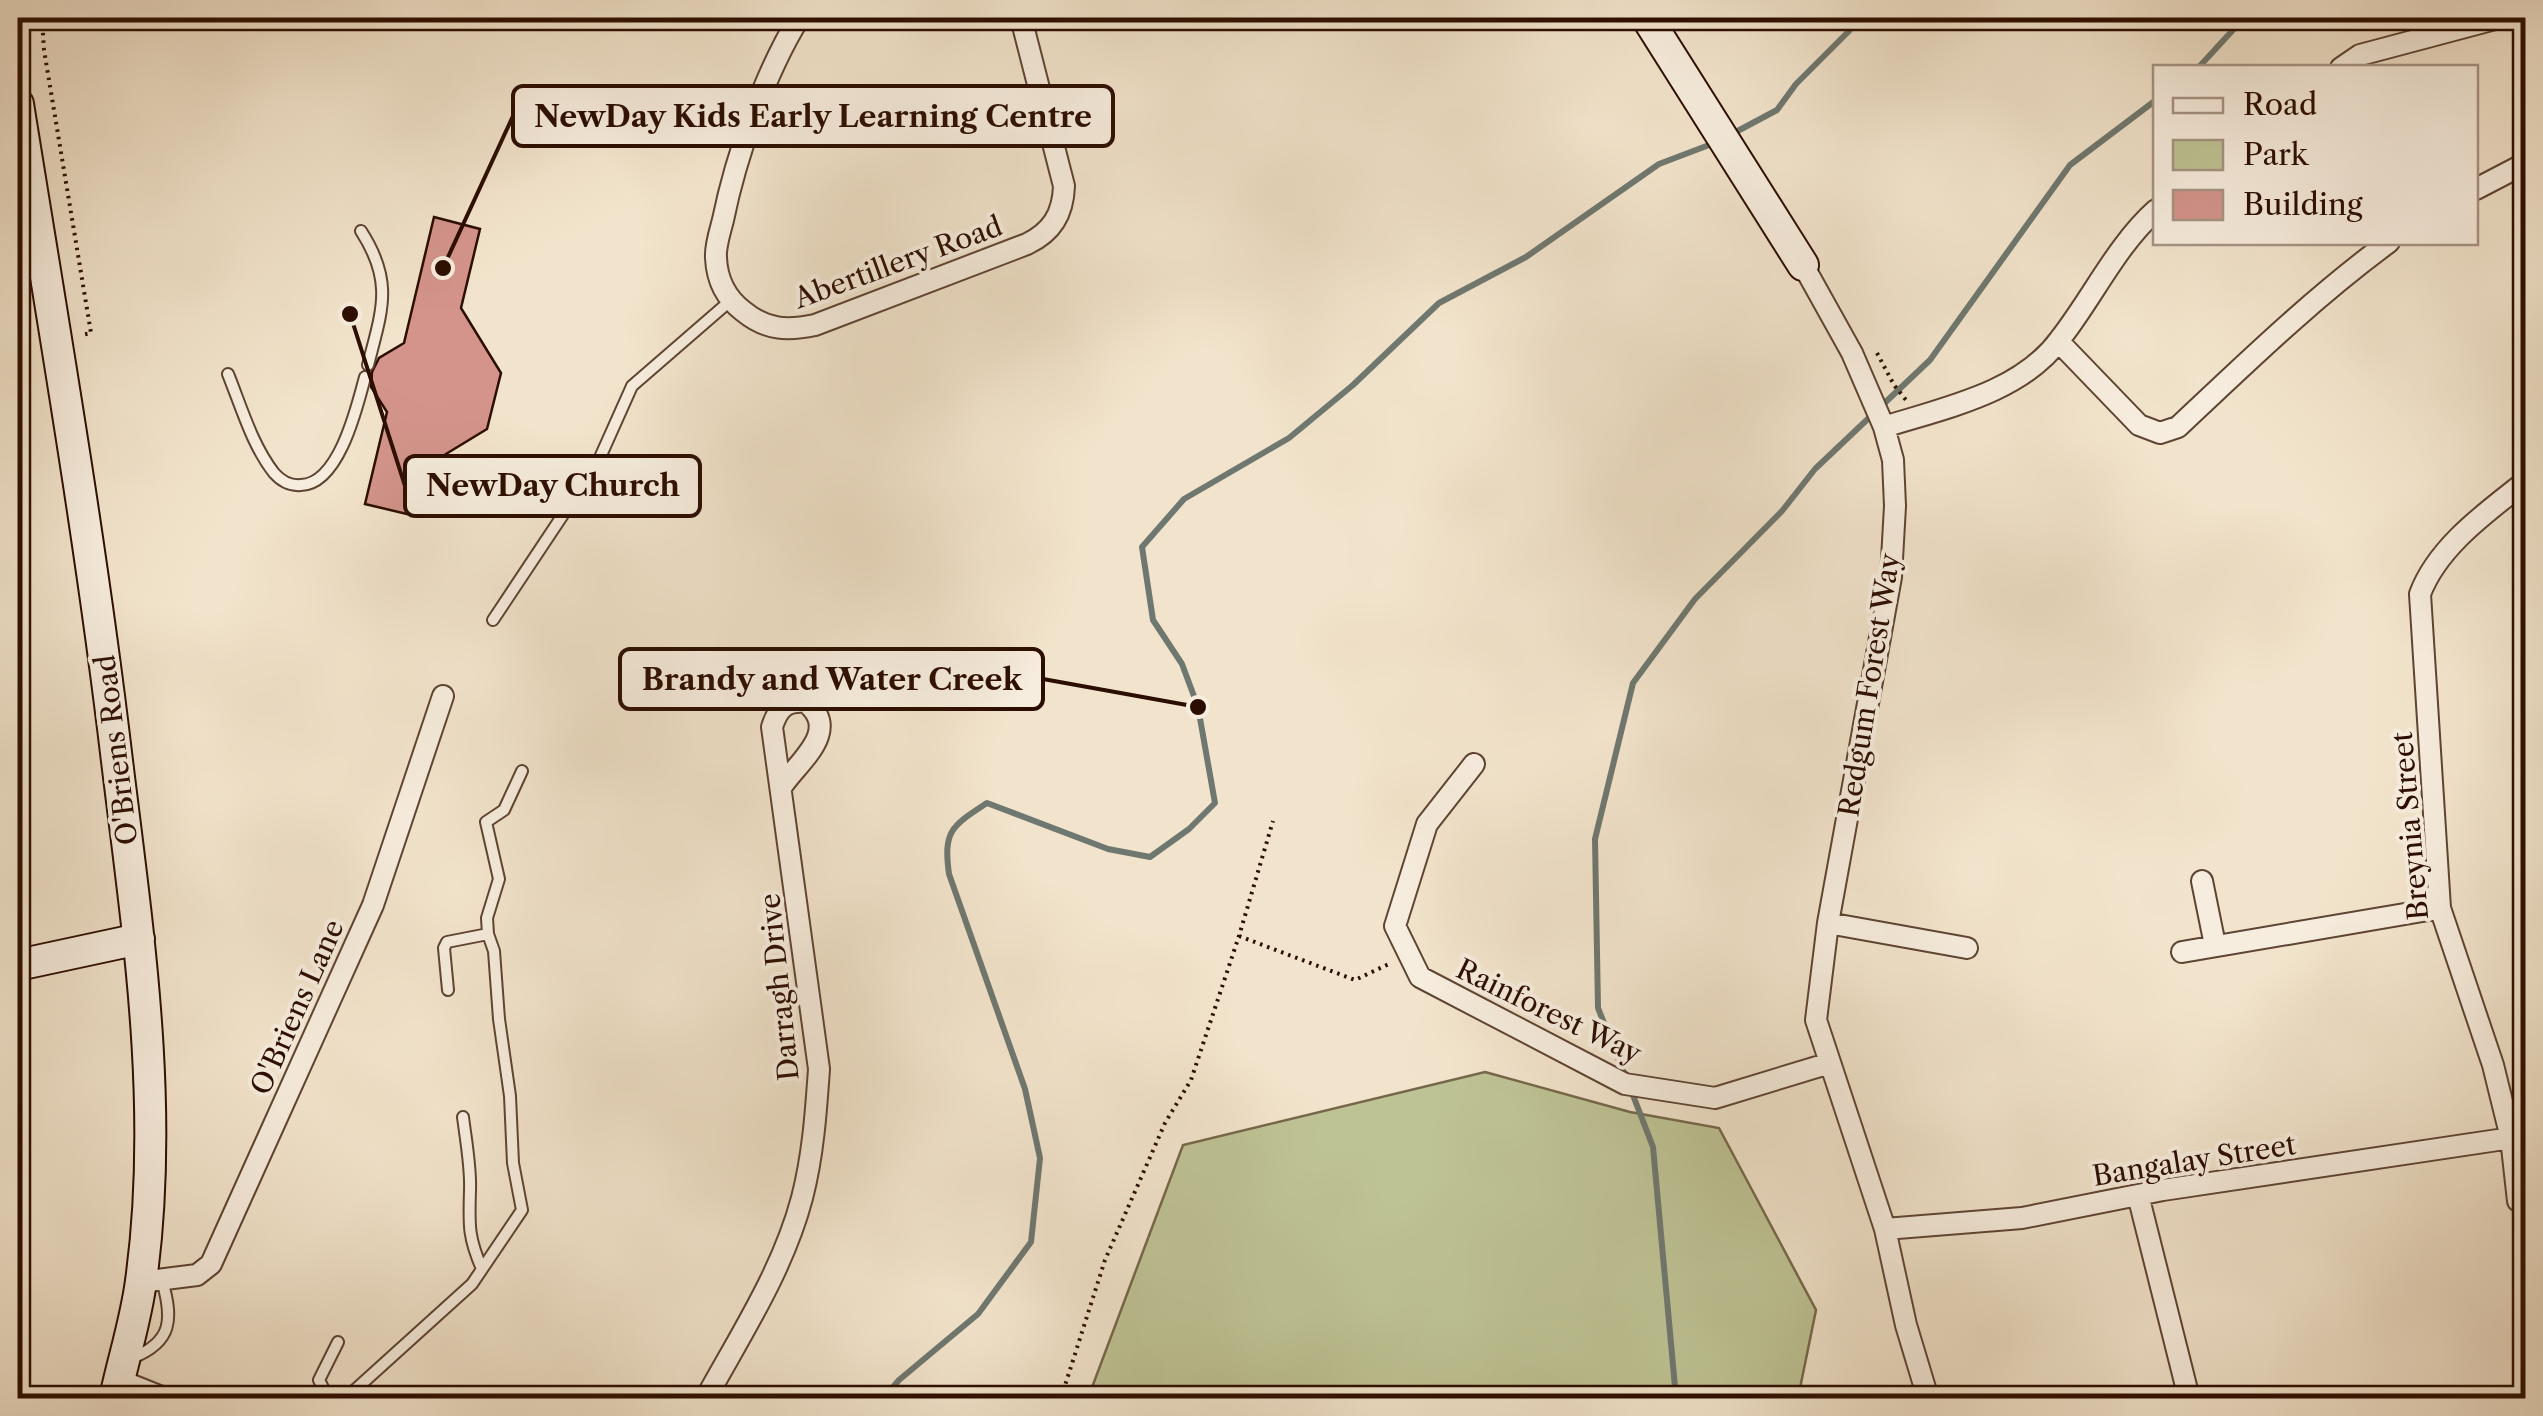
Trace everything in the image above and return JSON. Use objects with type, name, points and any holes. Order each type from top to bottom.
[{"type":"street","points":[[730,301],[719,279],[715,255],[730,185],[781,47],[799,18]]},
{"type":"street","name":"Abertillery Road","points":[[730,301],[764,326],[788,331],[814,325],[1042,236],[1056,220],[1063,204],[1064,186],[1021,18]]},
{"type":"street","name":"Redgum Forest Way","points":[[1647,18],[1804,264],[1852,353],[1894,460],[1891,577],[1828,922],[1816,1020],[1885,1229],[1906,1325],[1928,1398]]},
{"type":"street","points":[[2345,65],[2360,55],[2499,18]]},
{"type":"street","name":"O'Briens Road","points":[[18,104],[100,614],[139,939],[150,1086],[151,1280],[119,1380]]},
{"type":"street","points":[[2478,188],[2526,163]]},
{"type":"street","points":[[1884,427],[2000,387],[2030,367],[2058,342],[2138,226],[2153,213]]},
{"type":"street","points":[[2058,342],[2139,426],[2160,434],[2178,427],[2345,274],[2385,245]]},
{"type":"street","name":"Breynia Street","points":[[2518,1201],[2511,1138],[2493,1065],[2440,908],[2420,594],[2428,574],[2445,551],[2526,481]]},
{"type":"street","name":"O'Briens Lane","points":[[151,1280],[197,1275],[211,1264],[373,905],[444,696]]},
{"type":"street","points":[[1409,955],[1395,926],[1427,824],[1474,764]]},
{"type":"street","name":"Darragh Drive","points":[[706,1398],[776,1270],[802,1199],[816,1119],[819,1069],[782,786]]},
{"type":"street","points":[[2202,881],[2215,945]]},
{"type":"street","points":[[2182,952],[2440,908]]},
{"type":"street","points":[[1828,922],[1967,948]]},
{"type":"street","points":[[18,965],[139,939]]},
{"type":"street","name":"Rainforest Way","points":[[1409,955],[1420,977],[1625,1084],[1716,1098],[1830,1063]]},
{"type":"street","name":"Bangalay Street","points":[[1885,1229],[2022,1218],[2138,1194],[2511,1138]]},
{"type":"street","points":[[2138,1194],[2189,1398]]},
{"type":"street","points":[[119,1380],[164,1398]]},
{"type":"lane","points":[[228,374],[261,453],[276,476],[291,485],[308,485],[327,471],[353,424],[384,303],[377,256],[362,232]]},
{"type":"lane","points":[[493,620],[598,462],[632,386],[730,301]]},
{"type":"lane","points":[[346,1398],[446,1310],[482,1269],[522,1210],[513,1163],[494,951],[488,934],[488,918],[499,879],[486,822],[504,810],[522,771]]},
{"type":"lane","points":[[448,990],[444,948],[447,942],[488,934]]},
{"type":"lane","points":[[463,1117],[470,1189],[466,1219],[470,1242],[482,1269]]},
{"type":"lane","points":[[328,1398],[319,1380],[338,1342]]},
{"type":"path","points":[[1060,1398],[1105,1260],[1165,1123],[1191,1080],[1272,821]]},
{"type":"path","points":[[1239,936],[1356,980],[1409,955]]},
{"type":"green space","points":[[1485,1072],[1630,1112],[1719,1128],[1816,1310],[1798,1398],[1088,1398],[1183,1145]]},
{"type":"building","points":[[434,217],[480,229],[461,308],[501,373],[487,429],[423,468],[411,515],[365,504],[387,412],[371,387],[372,372],[379,358],[404,343]]},
{"type":"waterway","points":[[1732,134],[1777,110],[1857,18]]},
{"type":"waterway","points":[[2201,65],[2244,18]]},
{"type":"waterway","points":[[1626,1078],[1598,1008],[1595,839],[1633,683],[1695,599],[1782,511],[1815,469],[1930,360],[2070,165],[2153,102]]},
{"type":"waterway","points":[[884,1398],[899,1380],[978,1314],[1031,1242],[1040,1158],[1025,1089],[949,874],[947,848],[953,831],[987,803],[1108,849],[1150,857],[1189,829],[1215,803],[1198,707],[1182,664],[1153,620],[1142,547],[1184,499],[1289,438],[1353,385],[1439,303],[1526,257],[1659,164],[1717,142]]},
{"type":"waterway","points":[[1631,1090],[1653,1147],[1676,1398]]},
{"type":"place","name":"NewDay Kids Early Learning Centre","points":[[443,268]]},
{"type":"place","name":"NewDay Church","points":[[350,314]]},
{"type":"place","name":"Brandy and Water Creek","points":[[1198,707]]}]
